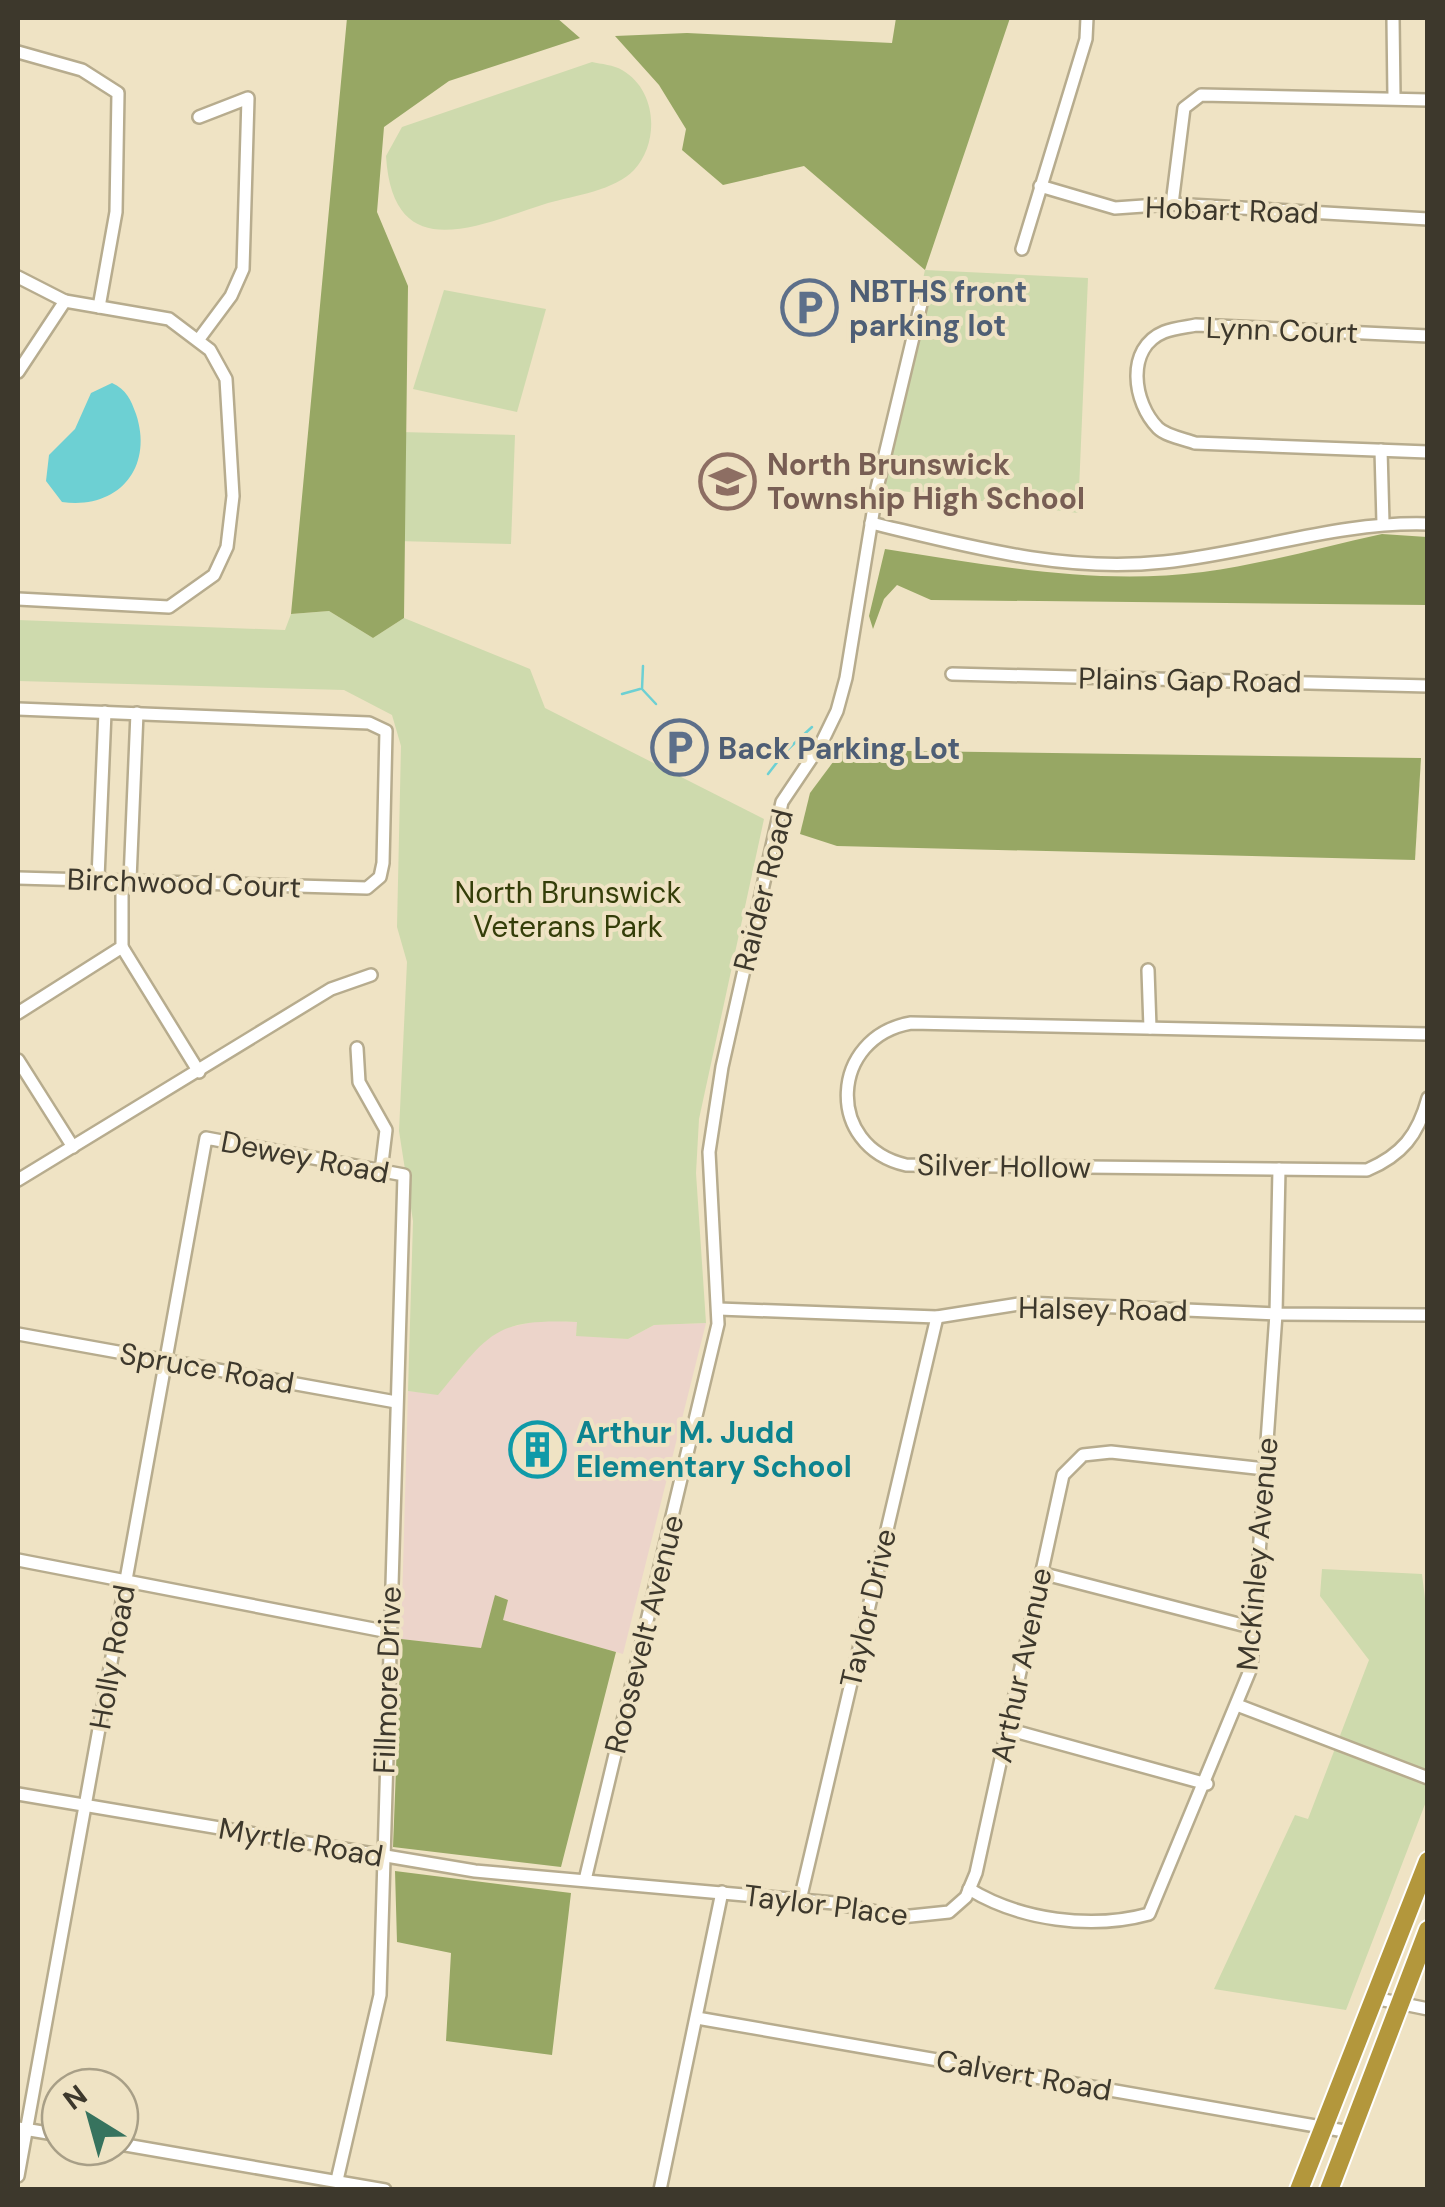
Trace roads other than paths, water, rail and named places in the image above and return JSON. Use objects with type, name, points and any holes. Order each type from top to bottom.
[{"type":"highway","points":[[1300,2190],[1320,2128],[1428,1862]]},
{"type":"highway","points":[[1329,2190],[1428,1930]]},
{"type":"street","points":[[1022,249],[1086,39],[1088,18]]},
{"type":"street","points":[[1393,18],[1394,97]]},
{"type":"street","points":[[18,52],[82,70],[118,92],[116,212],[99,307]]},
{"type":"street","points":[[1172,204],[1184,108],[1202,95],[1428,100]]},
{"type":"street","points":[[199,117],[248,98],[244,269],[232,296],[199,339]]},
{"type":"street","name":"Hobart Road","points":[[1040,186],[1115,208],[1172,204],[1428,219]]},
{"type":"street","points":[[18,277],[65,300],[169,319],[199,339],[226,379],[234,496],[228,547],[214,576],[169,607],[18,599]]},
{"type":"street","points":[[18,372],[65,300]]},
{"type":"street","name":"Raider Road","points":[[712,1210],[712,1118],[776,822],[782,802],[837,712],[870,523],[921,304]]},
{"type":"street","name":"Lynn Court","points":[[1428,336],[1196,325],[1162,332],[1146,346],[1136,376],[1137,398],[1160,431],[1195,443],[1428,452]]},
{"type":"street","points":[[1382,450],[1384,523]]},
{"type":"street","points":[[870,523],[1043,563],[1125,566],[1196,558],[1384,523],[1428,524]]},
{"type":"street","name":"Plains Gap Road","points":[[952,674],[1428,686]]},
{"type":"street","points":[[18,709],[137,714],[122,947],[199,1072]]},
{"type":"street","points":[[98,878],[105,712]]},
{"type":"street","name":"Birchwood Court","points":[[18,878],[350,889],[372,886],[383,862],[387,750],[386,731],[380,725],[137,714]]},
{"type":"street","points":[[18,1013],[122,947]]},
{"type":"street","points":[[1148,970],[1150,1028]]},
{"type":"street","points":[[18,1180],[331,990],[371,974]]},
{"type":"street","name":"Silver Hollow","points":[[1428,1034],[911,1022],[892,1026],[857,1054],[849,1081],[849,1117],[861,1142],[885,1160],[906,1165],[1367,1170],[1391,1160],[1422,1122],[1428,1098]]},
{"type":"street","points":[[357,1048],[358,1082],[386,1130],[380,1171]]},
{"type":"street","points":[[18,1060],[73,1146]]},
{"type":"street","name":"Dewey Road","points":[[206,1138],[404,1175]]},
{"type":"street","name":"Holly Road","points":[[18,2176],[22,2129],[86,1805],[206,1138]]},
{"type":"street","name":"McKinley Avenue","points":[[970,1889],[1016,1913],[1123,1922],[1149,1914],[1158,1897],[1251,1668],[1276,1314],[1279,1169]]},
{"type":"street","name":"Fillmore Drive","points":[[337,2180],[380,1995],[404,1175]]},
{"type":"street","name":"Roosevelt Avenue","points":[[585,1880],[720,1309],[712,1210]]},
{"type":"street","name":"Halsey Road","points":[[720,1309],[937,1317],[1025,1304],[1276,1314],[1428,1315]]},
{"type":"street","name":"Taylor Drive","points":[[800,1900],[937,1317]]},
{"type":"street","name":"Spruce Road","points":[[18,1334],[396,1402]]},
{"type":"street","name":"Arthur Avenue","points":[[970,1889],[1063,1475],[1083,1455],[1110,1452],[1265,1469]]},
{"type":"street","points":[[18,1560],[389,1632]]},
{"type":"street","points":[[1041,1573],[1254,1628]]},
{"type":"street","points":[[1237,1704],[1428,1778]]},
{"type":"street","points":[[1008,1729],[1206,1784]]},
{"type":"street","name":"Myrtle Road","points":[[18,1794],[382,1856],[585,1880]]},
{"type":"street","name":"Taylor Place","points":[[585,1880],[800,1900],[924,1917],[949,1912],[970,1889]]},
{"type":"street","points":[[660,2190],[722,1892]]},
{"type":"street","points":[[1374,1998],[1428,2009]]},
{"type":"street","name":"Calvert Road","points":[[697,2018],[1350,2132]]},
{"type":"street","points":[[140,2147],[385,2190]]},
{"type":"water","points":[[112,383],[121,388],[136,414],[140,452],[135,468],[115,492],[100,499],[62,502],[46,481],[49,455],[75,429],[91,393]]},
{"type":"waterway","points":[[643,666],[642,689],[656,704]]},
{"type":"waterway","points":[[622,694],[640,689]]},
{"type":"waterway","points":[[743,752],[785,752],[812,727]]},
{"type":"waterway","points":[[768,774],[785,752]]},
{"type":"place","name":"NBTHS front parking lot","points":[[810,308]]},
{"type":"place","name":"North Brunswick Township High School","points":[[728,481]]},
{"type":"place","name":"Back Parking Lot","points":[[679,748]]},
{"type":"place","name":"Arthur M. Judd Elementary School","points":[[537,1449]]},
{"type":"park label","name":"North Brunswick Veterans Park","points":[[568,909]]}]
